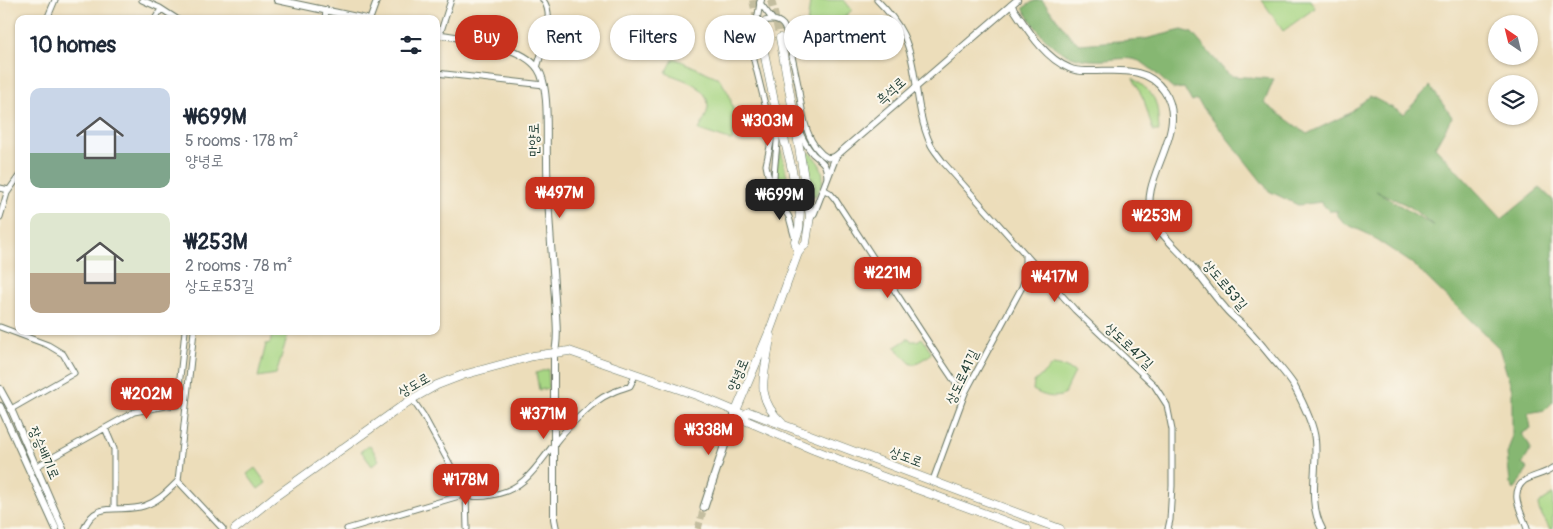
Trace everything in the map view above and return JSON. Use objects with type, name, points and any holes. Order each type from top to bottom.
[{"type":"main road","name":"양녕로","points":[[704,507],[798,253],[806,243],[809,220],[795,122],[780,38]]},
{"type":"main road","points":[[766,60],[800,208],[799,229],[795,241],[798,253]]},
{"type":"main road","points":[[770,330],[769,353],[762,381],[763,392],[769,409],[785,426]]},
{"type":"main road","name":"상도로","points":[[235,529],[273,498],[412,399],[437,385],[463,375],[556,351],[569,351],[699,396],[740,413],[747,421],[812,449],[1027,529]]},
{"type":"main road","name":"상도로","points":[[740,413],[749,412],[1060,529]]},
{"type":"main road","points":[[953,502],[958,490]]},
{"type":"street","points":[[49,15],[56,0]]},
{"type":"street","points":[[142,0],[161,8],[171,15]]},
{"type":"street","points":[[277,0],[348,15]]},
{"type":"street","points":[[371,15],[377,0]]},
{"type":"street","points":[[440,30],[451,0]]},
{"type":"street","points":[[440,34],[486,43],[513,52],[527,58],[538,68],[550,20],[547,4],[543,0]]},
{"type":"street","name":"상도로47길","points":[[877,0],[892,16],[903,35],[915,76],[915,87],[920,112],[930,144],[960,182],[1040,273],[1087,323],[1114,345],[1154,385],[1167,406],[1172,430],[1170,520],[1168,529]]},
{"type":"street","name":"흑석로","points":[[809,220],[814,214],[836,156],[1017,0]]},
{"type":"street","points":[[761,1],[770,15]]},
{"type":"street","points":[[758,15],[761,1]]},
{"type":"street","name":"상도로53길","points":[[1011,5],[1039,44],[1060,63],[1079,71],[1130,70],[1141,73],[1156,81],[1168,96],[1171,106],[1171,128],[1169,139],[1150,192],[1148,205],[1153,220],[1226,309],[1252,334],[1292,383],[1315,437],[1314,502],[1316,518],[1322,529]]},
{"type":"street","points":[[157,15],[161,8]]},
{"type":"street","points":[[325,15],[326,10]]},
{"type":"street","points":[[774,20],[785,27],[805,125],[824,159],[827,177]]},
{"type":"street","points":[[754,60],[770,129],[771,142],[766,165],[768,175],[775,194],[789,217],[795,241]]},
{"type":"street","name":"만양로","points":[[538,68],[544,79],[547,190],[557,340],[554,519],[556,529]]},
{"type":"street","points":[[440,72],[544,85]]},
{"type":"street","points":[[774,101],[778,136],[774,170],[775,194]]},
{"type":"street","points":[[795,122],[805,143],[814,154],[824,159],[836,156]]},
{"type":"street","points":[[0,217],[9,190],[15,182]]},
{"type":"street","points":[[0,188],[9,190]]},
{"type":"street","points":[[823,189],[835,199],[936,354],[965,393]]},
{"type":"street","name":"상도로41길","points":[[933,480],[965,393],[1022,287],[1025,278],[1025,255]]},
{"type":"street","name":"상도로41길","points":[[1022,287],[1040,273]]},
{"type":"street","points":[[0,327],[15,332]]},
{"type":"street","points":[[11,409],[74,373],[63,354],[48,344],[23,335]]},
{"type":"street","points":[[36,466],[134,412],[177,405],[184,335]]},
{"type":"street","points":[[84,529],[88,519],[101,510],[142,507],[159,500],[178,481],[194,335]]},
{"type":"street","points":[[347,529],[466,494],[472,497],[483,497],[509,491],[520,484],[531,473],[555,442],[595,403],[611,393],[630,386],[636,374]]},
{"type":"street","name":"장승배기로","points":[[0,389],[11,409],[63,529]]},
{"type":"street","points":[[412,399],[423,415],[466,494],[466,529]]},
{"type":"street","name":"장승배기로","points":[[0,406],[56,529]]},
{"type":"street","points":[[105,428],[114,449],[114,508]]},
{"type":"street","points":[[1526,529],[1518,504],[1518,490],[1525,480],[1546,473],[1553,468]]},
{"type":"street","points":[[178,481],[224,529]]},
{"type":"green space","points":[[812,0],[844,0],[852,10],[847,15],[808,15]]},
{"type":"green space","points":[[1042,0],[1071,37],[1079,44],[1145,39],[1182,30],[1192,33],[1231,76],[1274,79],[1264,103],[1307,134],[1348,114],[1370,96],[1404,114],[1430,86],[1452,117],[1435,147],[1502,219],[1540,188],[1553,200],[1553,402],[1545,410],[1528,413],[1531,428],[1521,434],[1528,442],[1530,448],[1522,464],[1528,469],[1514,490],[1510,483],[1507,454],[1512,438],[1512,390],[1499,348],[1413,264],[1368,234],[1344,223],[1336,213],[1338,211],[1329,211],[1321,202],[1298,205],[1269,191],[1197,100],[1192,102],[1184,88],[1173,89],[1151,69],[1134,59],[1090,60],[1077,58],[1056,48],[1039,31],[1023,8],[1034,1]],"holes":[[[1376,191],[1409,206],[1434,226]]]},
{"type":"green space","points":[[1262,0],[1310,0],[1315,8],[1283,31]]},
{"type":"green space","points":[[673,60],[678,60],[719,78],[729,94],[736,121],[732,141],[699,130],[708,108],[704,94],[694,84],[666,73]]},
{"type":"green space","points":[[1133,78],[1155,100],[1159,131],[1153,131],[1144,100]]},
{"type":"green space","points":[[781,150],[794,208],[792,210],[789,210],[778,188],[776,173]]},
{"type":"green space","points":[[809,152],[818,162],[823,178],[822,184],[815,196],[811,195],[805,155]]},
{"type":"green space","points":[[272,335],[288,335],[276,374],[258,377],[266,344],[270,343]]},
{"type":"green space","points":[[909,338],[911,341],[917,341],[922,338],[931,351],[930,355],[915,364],[911,364],[895,347]]},
{"type":"green space","points":[[1053,365],[1075,372],[1064,395],[1056,397],[1033,390],[1034,382]]},
{"type":"green space","points":[[548,369],[549,388],[539,390],[536,373]]},
{"type":"green space","points":[[370,445],[379,460],[372,466],[361,451]]},
{"type":"green space","points":[[255,468],[266,483],[258,489],[247,474]]},
{"type":"green space","points":[[1553,494],[1553,529],[1550,529],[1538,506]]},
{"type":"tunnel","points":[[753,0],[756,15]]},
{"type":"tunnel","points":[[771,0],[780,38]]},
{"type":"tunnel","points":[[698,529],[704,507]]}]
